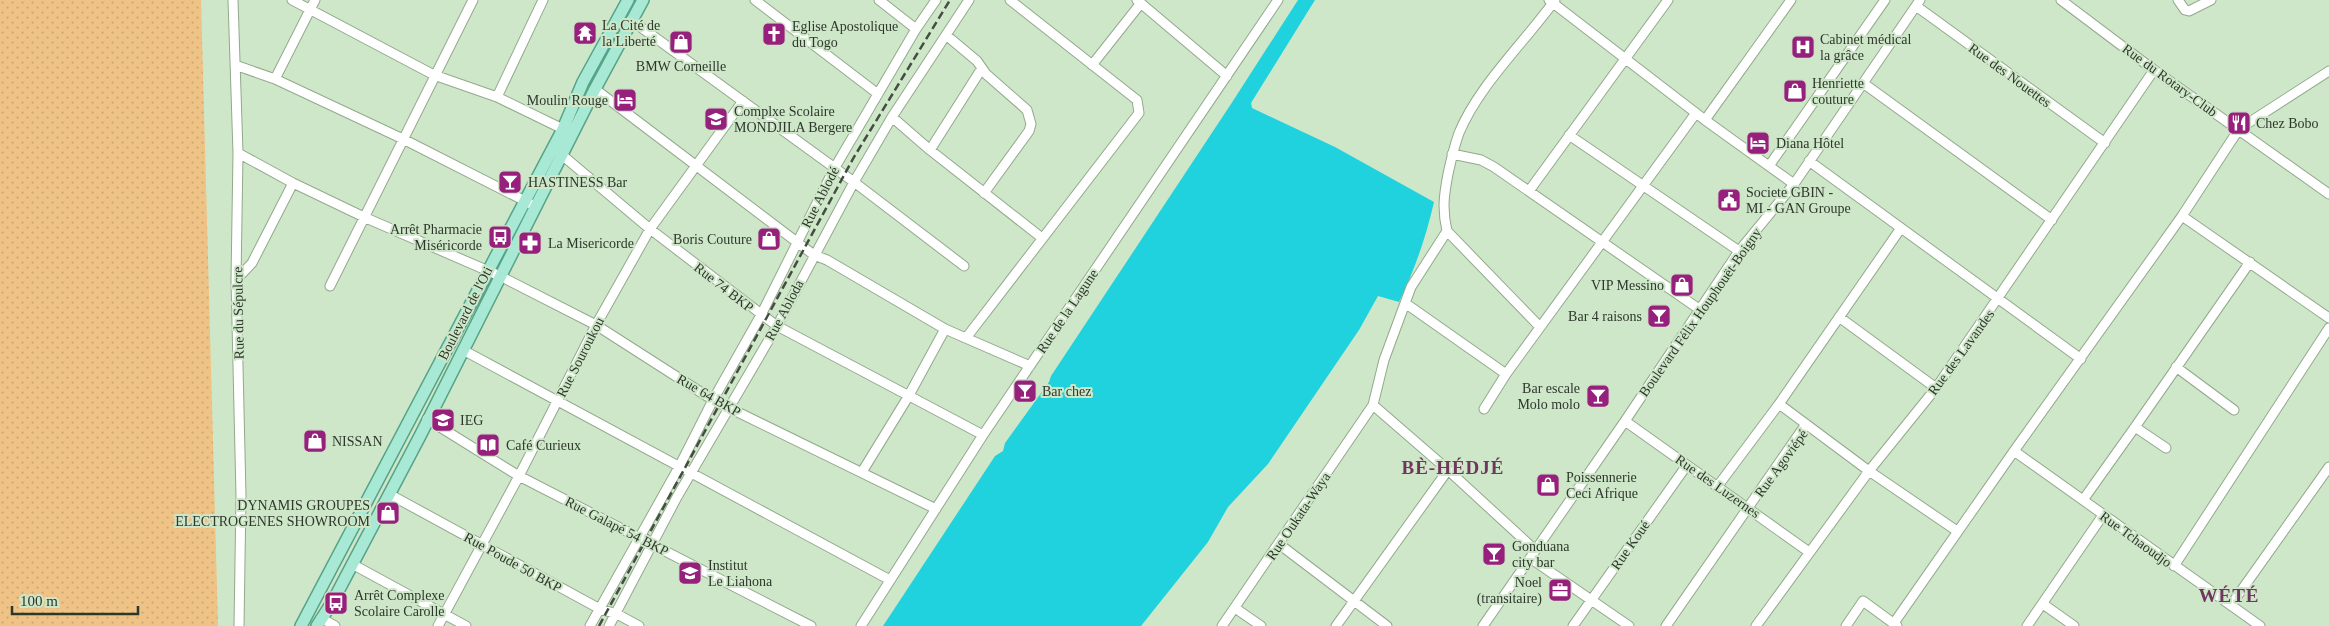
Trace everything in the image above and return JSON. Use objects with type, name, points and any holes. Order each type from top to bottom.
[{"type":"main road","name":"Boulevard de l'Oti","points":[[319,622],[333,601],[389,494],[562,156],[583,82],[628,0]]},
{"type":"main road","name":"Boulevard de l'Oti","points":[[301,626],[525,201],[595,89],[643,0]]},
{"type":"street","name":"Rue du Sépulcre","points":[[233,0],[238,153],[236,280],[240,486],[239,626]]},
{"type":"street","points":[[292,0],[434,75],[496,97],[568,132]]},
{"type":"street","points":[[275,79],[315,0]]},
{"type":"street","points":[[330,286],[366,218],[434,75],[473,0]]},
{"type":"street","points":[[496,97],[543,0]]},
{"type":"street","points":[[755,0],[878,94]]},
{"type":"street","points":[[879,0],[916,29]]},
{"type":"street","name":"Rue Ablodé","points":[[590,626],[680,467],[713,400],[761,315],[834,169],[916,29],[936,0]]},
{"type":"street","name":"Rue Abloda","points":[[609,626],[690,473],[777,326],[854,182],[892,117],[969,0]]},
{"type":"street","points":[[966,338],[1139,113],[1137,100],[1010,0]]},
{"type":"street","points":[[1529,191],[1668,0]]},
{"type":"street","points":[[1705,120],[1791,0]]},
{"type":"street","points":[[1769,166],[1885,0]]},
{"type":"street","name":"Rue du Rotary-Club","points":[[2061,0],[2154,70],[2329,194]]},
{"type":"street","points":[[2178,0],[2185,10],[2189,11],[2210,0]]},
{"type":"street","points":[[1092,65],[1139,1],[1228,76]]},
{"type":"street","name":"Rue de la Lagune","points":[[861,626],[983,435],[1228,76],[1275,1]]},
{"type":"street","points":[[1540,327],[1447,231],[1443,212],[1452,154],[1468,115],[1552,1],[1705,120],[1794,184]]},
{"type":"street","name":"Boulevard Félix Houphouët-Boigny","points":[[1483,626],[1625,421],[1739,251],[1794,184],[1918,3]]},
{"type":"street","name":"Rue des Nouettes","points":[[1918,3],[2105,143]]},
{"type":"street","points":[[631,20],[854,182],[964,266]]},
{"type":"street","points":[[946,35],[1027,110],[1031,124],[1029,131],[984,193]]},
{"type":"street","points":[[235,65],[275,79],[403,139],[535,207]]},
{"type":"street","points":[[930,150],[982,68]]},
{"type":"street","name":"Rue des Lavandes","points":[[1756,626],[1869,471],[1936,388],[2154,70]]},
{"type":"street","points":[[1846,626],[1863,602],[1896,625],[1957,531],[2182,216],[2239,129],[2329,71]]},
{"type":"street","points":[[1863,83],[2052,220]]},
{"type":"street","points":[[595,89],[814,255],[827,260],[945,328],[1030,366]]},
{"type":"street","name":"Rue Souroukou","points":[[438,626],[519,476],[596,325],[650,229],[743,101]]},
{"type":"street","points":[[1484,408],[1506,374],[1696,113]]},
{"type":"street","points":[[892,117],[930,150],[1042,238]]},
{"type":"street","points":[[1569,135],[1739,251]]},
{"type":"street","name":"Rue 64 BKP","points":[[238,153],[293,183],[366,218],[500,276],[596,325],[713,400],[936,509]]},
{"type":"street","points":[[1452,154],[1486,162],[1699,309]]},
{"type":"street","name":"Rue 74 BKP","points":[[562,156],[650,229],[777,326],[983,435]]},
{"type":"street","points":[[1810,161],[2080,358]]},
{"type":"street","points":[[236,280],[252,264],[293,183]]},
{"type":"street","points":[[2182,216],[2329,318]]},
{"type":"street","points":[[1717,486],[1779,404],[1901,228]]},
{"type":"street","points":[[1447,231],[1422,266],[1410,287],[1384,360],[1373,405],[1448,470],[1532,554],[1591,600],[1629,626]]},
{"type":"street","points":[[2083,500],[2250,262]]},
{"type":"street","points":[[1405,303],[1506,374]]},
{"type":"street","points":[[1839,317],[1936,388]]},
{"type":"street","points":[[862,472],[908,397],[945,328]]},
{"type":"street","points":[[2174,566],[2329,328]]},
{"type":"street","points":[[463,350],[890,580]]},
{"type":"street","points":[[2176,367],[2234,410]]},
{"type":"street","points":[[1779,404],[1806,424]]},
{"type":"street","name":"Rue Oukata-Waya","points":[[1222,626],[1373,405]]},
{"type":"street","name":"Rue Galapé 54 BKP","points":[[427,420],[519,476],[811,626]]},
{"type":"street","name":"Rue des Luzernes","points":[[1625,421],[1810,552]]},
{"type":"street","name":"Rue Agoviépé","points":[[1666,626],[1806,424],[1869,471],[1957,531]]},
{"type":"street","points":[[2135,427],[2166,448]]},
{"type":"street","name":"Rue Tchaoudjo","points":[[2014,451],[2260,626]]},
{"type":"street","name":"Rue Koué","points":[[1573,626],[1687,465]]},
{"type":"street","points":[[2230,605],[2329,467]]},
{"type":"street","points":[[1336,626],[1448,470]]},
{"type":"street","name":"Rue Poude 50 BKP","points":[[389,494],[600,609],[617,614],[639,626]]},
{"type":"street","points":[[2027,626],[2103,515]]},
{"type":"street","points":[[1279,544],[1387,626]]},
{"type":"street","points":[[352,564],[466,626]]},
{"type":"street","points":[[2043,604],[2074,626]]},
{"type":"street","points":[[1235,608],[1261,626]]},
{"type":"street","points":[[319,622],[335,626]]},
{"type":"shaded area","points":[[0,0],[201,0],[218,626],[0,626]]},
{"type":"water","points":[[1298,0],[1315,0],[1251,103],[1252,108],[1335,147],[1434,202],[1420,253],[1399,302],[1378,296],[1359,330],[1268,464],[1228,507],[1208,542],[1141,626],[883,626],[995,456],[1003,451],[1005,443],[1049,382],[1051,376]]},
{"type":"railway","points":[[599,626],[854,157],[950,0]]},
{"type":"place","name":"La Cité de la Liberté","points":[[585,33]]},
{"type":"place","name":"Eglise Apostolique du Togo","points":[[774,34]]},
{"type":"place","name":"BMW Corneille","points":[[681,42]]},
{"type":"place","name":"Cabinet médical la grâce","points":[[1803,47]]},
{"type":"place","name":"Henriette couture","points":[[1795,91]]},
{"type":"place","name":"Moulin Rouge","points":[[625,100]]},
{"type":"place","name":"Complxe Scolaire MONDJILA Bergere","points":[[716,119]]},
{"type":"place","name":"Chez Bobo","points":[[2239,123]]},
{"type":"place","name":"Diana Hôtel","points":[[1758,143]]},
{"type":"place","name":"HASTINESS Bar","points":[[510,182]]},
{"type":"place","name":"Societe GBIN - MI - GAN Groupe","points":[[1729,200]]},
{"type":"place","name":"Arrêt Pharmacie Miséricorde","points":[[500,237]]},
{"type":"place","name":"Boris Couture","points":[[769,239]]},
{"type":"place","name":"La Misericorde","points":[[530,243]]},
{"type":"place","name":"VIP Messino","points":[[1682,285]]},
{"type":"place","name":"Bar 4 raisons","points":[[1659,316]]},
{"type":"place","name":"Bar chez","points":[[1025,391]]},
{"type":"place","name":"Bar escale Molo molo","points":[[1598,396]]},
{"type":"place","name":"IEG","points":[[443,420]]},
{"type":"place","name":"NISSAN","points":[[315,441]]},
{"type":"place","name":"Café Curieux","points":[[488,445]]},
{"type":"place","name":"Poissennerie Ceci Afrique","points":[[1548,485]]},
{"type":"place","name":"DYNAMIS GROUPES ELECTROGENES SHOWROOM","points":[[388,513]]},
{"type":"place","name":"Gonduana city bar","points":[[1494,554]]},
{"type":"place","name":"Institut Le Liahona","points":[[690,573]]},
{"type":"place","name":"Noel (transitaire)","points":[[1560,590]]},
{"type":"place","name":"Arrêt Complexe Scolaire Carolle","points":[[336,603]]},
{"type":"district","name":"BÈ-HÉDJÉ","points":[[1453,467]]},
{"type":"district","name":"WÉTÉ","points":[[2229,595]]}]
